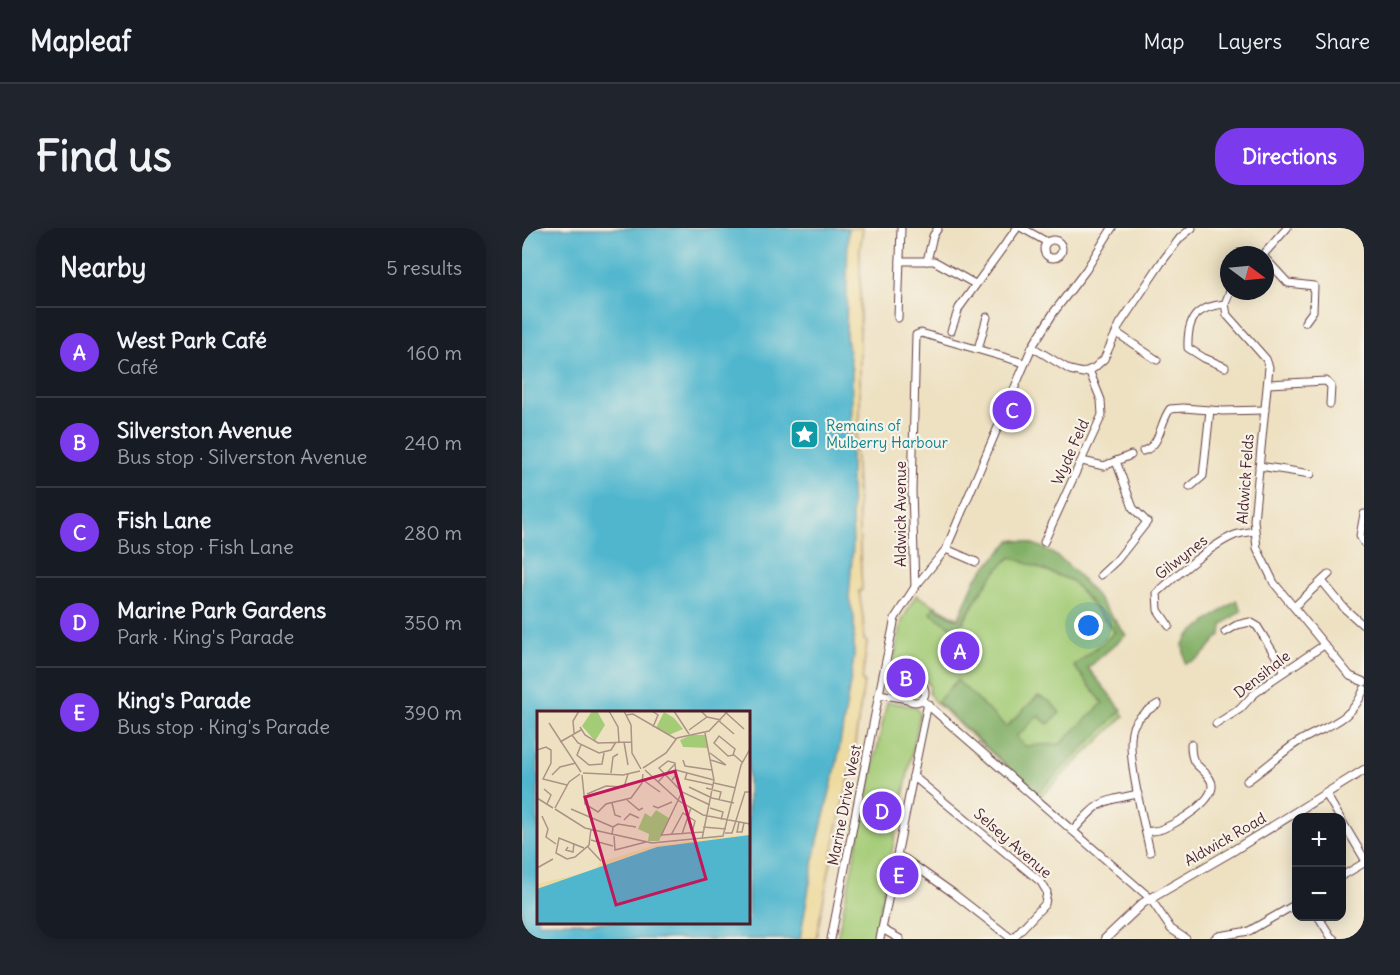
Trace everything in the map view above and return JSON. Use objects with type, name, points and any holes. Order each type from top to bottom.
[{"type":"main road","name":"Aldwick Road","points":[[1105,939],[1138,906],[1150,898],[1364,770]]},
{"type":"street","points":[[898,318],[902,228]]},
{"type":"street","points":[[927,261],[933,236],[938,228]]},
{"type":"street","points":[[951,332],[959,308],[1017,228]]},
{"type":"street","points":[[1022,228],[1047,242]]},
{"type":"street","name":"Marine Drive West","points":[[831,939],[896,618],[915,587],[946,549],[1032,347],[1054,312],[1086,270],[1112,228]]},
{"type":"street","points":[[1032,347],[1070,370],[1083,373],[1104,359],[1120,324],[1161,263],[1180,238],[1192,228]]},
{"type":"street","points":[[1272,246],[1287,228]]},
{"type":"street","points":[[900,261],[934,261],[975,284]]},
{"type":"street","points":[[1274,267],[1288,283],[1314,286],[1313,311],[1305,322]]},
{"type":"street","points":[[1225,367],[1188,348],[1188,336],[1196,316],[1205,307],[1225,304],[1227,300]]},
{"type":"street","name":"Aldwick Felds","points":[[1225,304],[1227,315],[1266,359],[1269,367],[1254,531],[1257,548],[1271,579],[1350,676],[1364,682]]},
{"type":"street","points":[[978,349],[987,317]]},
{"type":"street","name":"Aldwick Avenue","points":[[915,587],[912,491],[916,335],[921,333],[1021,362]]},
{"type":"street","points":[[1116,333],[1157,360]]},
{"type":"street","name":"Wyde Feld","points":[[1044,542],[1102,415],[1101,400],[1089,370]]},
{"type":"street","points":[[1268,384],[1326,381],[1331,386],[1330,404]]},
{"type":"street","points":[[1143,451],[1150,449],[1155,443],[1164,418],[1170,410],[1183,408],[1265,410]]},
{"type":"street","points":[[1190,488],[1203,476],[1210,410]]},
{"type":"street","points":[[1082,461],[1104,466],[1131,455]]},
{"type":"street","points":[[1101,575],[1149,525],[1133,508],[1116,461]]},
{"type":"street","points":[[1259,466],[1311,474]]},
{"type":"street","points":[[1364,514],[1360,536],[1364,543]]},
{"type":"street","name":"Gilwynes","points":[[1169,626],[1158,610],[1157,592],[1218,545],[1236,535],[1254,531]]},
{"type":"street","points":[[946,549],[976,562]]},
{"type":"street","points":[[1294,607],[1329,574]]},
{"type":"street","points":[[1322,581],[1345,609],[1364,626]]},
{"type":"street","points":[[1225,632],[1237,625],[1250,622],[1257,626],[1286,671]]},
{"type":"street","name":"Densihale","points":[[1216,724],[1240,709],[1253,695],[1324,645]]},
{"type":"street","points":[[879,694],[916,702],[922,700],[925,694],[924,687],[916,682],[910,683],[883,675]]},
{"type":"street","points":[[908,699],[905,691],[910,683]]},
{"type":"street","points":[[1247,781],[1291,747],[1342,719],[1359,701],[1364,689]]},
{"type":"street","points":[[922,700],[1150,898],[1171,929],[1186,939]]},
{"type":"street","points":[[880,939],[929,704]]},
{"type":"street","points":[[1150,852],[1138,794],[1131,739],[1134,725],[1146,712],[1158,704]]},
{"type":"street","points":[[1146,832],[1170,825],[1209,799],[1212,790],[1211,780],[1199,769],[1191,757],[1191,744]]},
{"type":"street","name":"Selsey Avenue","points":[[913,776],[1041,882],[1047,892],[1046,904],[1012,939]]},
{"type":"street","points":[[1073,831],[1093,807],[1100,803],[1138,794]]},
{"type":"street","points":[[1326,794],[1337,813]]},
{"type":"street","points":[[1346,829],[1364,858]]},
{"type":"street","points":[[897,855],[953,893],[1012,939]]},
{"type":"street","points":[[1346,873],[1364,863]]},
{"type":"street","points":[[1214,939],[1219,936],[1249,931],[1292,905]]},
{"type":"street","points":[[1321,921],[1334,939]]},
{"type":"street","points":[[882,929],[900,939]]},
{"type":"green space","points":[[1011,540],[1030,543],[1047,550],[1063,561],[1091,589],[1126,635],[1088,668],[1122,710],[1037,793],[937,702],[957,680],[1006,727],[1038,696],[1051,702],[1060,713],[1048,724],[1038,716],[1016,737],[1025,746],[1060,744],[1103,703],[1074,666],[1115,632],[1072,581],[1011,557],[989,581],[960,625],[951,627],[930,613],[934,607],[958,620],[976,578]]},
{"type":"green space","points":[[1003,549],[1076,576],[1122,633],[1084,666],[1124,716],[1040,797],[933,700],[929,693],[930,686],[922,676],[916,678],[894,673],[892,668],[902,621],[916,595],[964,622]]},
{"type":"green space","points":[[1236,600],[1242,610],[1222,625],[1221,635],[1201,656],[1185,663],[1183,644],[1189,635]]},
{"type":"green space","points":[[887,702],[916,707],[920,714],[874,939],[837,939]]},
{"type":"sand","points":[[807,228],[863,228],[860,250],[860,416],[855,445],[862,590],[859,591],[864,640],[867,642],[862,681],[864,682],[850,776],[838,824],[816,939],[747,939],[753,903]]},
{"type":"water","points":[[522,228],[848,228],[846,336],[852,371],[853,545],[849,599],[854,617],[854,658],[837,762],[815,853],[800,939],[522,939]]},
{"type":"place","name":"Fish Lane","points":[[1012,410]]},
{"type":"place","name":"Remains of Mulberry Harbour","points":[[805,434]]},
{"type":"place","name":"West Park Café","points":[[960,651]]},
{"type":"place","name":"Silverston Avenue","points":[[906,678]]},
{"type":"place","name":"Marine Park Gardens","points":[[882,811]]},
{"type":"place","name":"King's Parade","points":[[899,875]]}]
